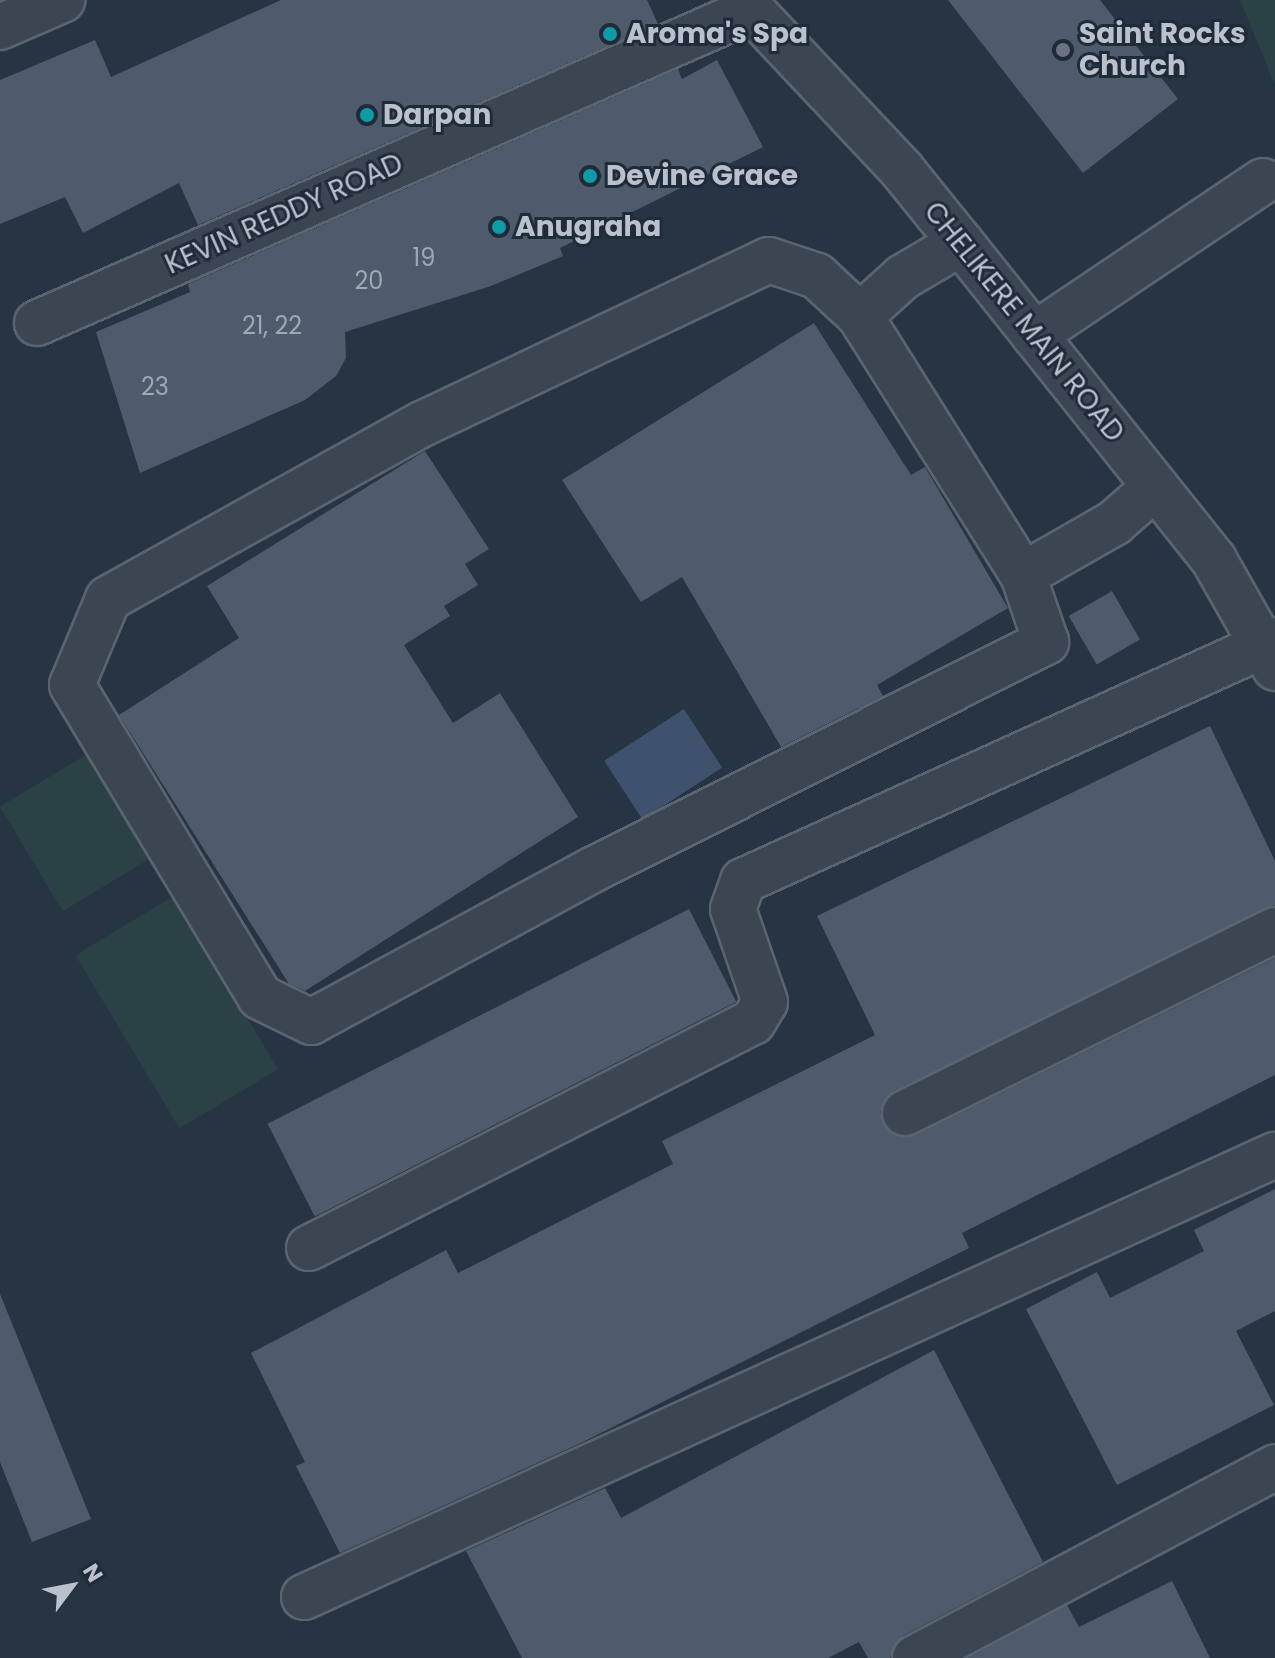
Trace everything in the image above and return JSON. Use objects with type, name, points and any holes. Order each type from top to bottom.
[{"type":"street","points":[[0,27],[62,0]]},
{"type":"street","name":"CHELIKERE MAIN ROAD","points":[[747,5],[902,170],[1214,560],[1272,651]]},
{"type":"street","name":"KEVIN REDDY ROAD","points":[[37,323],[747,5]]},
{"type":"street","points":[[1034,335],[1263,181]]},
{"type":"street","points":[[860,316],[903,277],[961,243]]},
{"type":"street","points":[[769,260],[817,276],[860,316],[1023,575],[1046,642],[594,869],[311,1022],[260,997],[72,685],[108,599],[422,424],[769,260]]},
{"type":"street","points":[[1023,575],[1114,523],[1155,487]]},
{"type":"street","points":[[309,1248],[753,1022],[765,1002],[733,909],[743,881],[1272,651]]},
{"type":"street","points":[[905,1113],[1275,930]]},
{"type":"street","points":[[304,1597],[1275,1155]]},
{"type":"street","points":[[915,1658],[1275,1467]]},
{"type":"green space","points":[[1240,0],[1275,0],[1275,85]]},
{"type":"green space","points":[[89,753],[152,858],[63,911],[0,806]]},
{"type":"green space","points":[[174,896],[278,1069],[179,1128],[75,955]]},
{"type":"water","points":[[684,709],[722,768],[642,819],[604,761]]},
{"type":"building","points":[[281,0],[647,0],[658,24],[198,225],[179,183],[83,233],[65,197],[0,224],[0,80],[95,40],[111,77]]},
{"type":"building","name":"Saint Rocks Church","points":[[948,0],[1100,0],[1178,99],[1083,173]]},
{"type":"building","points":[[717,60],[763,147],[560,248],[563,256],[491,286],[345,332],[346,358],[336,376],[305,400],[140,473],[96,332],[190,292],[188,284],[678,69],[682,79]]},
{"type":"building","points":[[814,323],[911,475],[925,467],[1008,608],[877,685],[883,696],[781,747],[682,577],[641,602],[562,480]]},
{"type":"building","points":[[425,451],[489,549],[465,564],[478,585],[444,606],[450,616],[404,645],[453,723],[500,693],[578,817],[305,991],[289,984],[119,715],[239,638],[207,586]]},
{"type":"building","points":[[1112,591],[1140,639],[1097,664],[1069,616]]},
{"type":"building","points":[[1210,726],[1275,861],[1275,905],[894,1091],[880,1112],[892,1134],[916,1135],[1275,958],[1275,1075],[962,1233],[969,1248],[581,1443],[340,1553],[296,1466],[305,1462],[251,1353],[446,1250],[458,1273],[673,1164],[662,1141],[875,1035],[817,916]]},
{"type":"building","points":[[689,909],[736,1002],[315,1216],[268,1124]]},
{"type":"building","points":[[1275,1189],[1275,1311],[1236,1331],[1274,1405],[1117,1485],[1026,1309],[1097,1272],[1110,1298],[1204,1251],[1194,1230]]},
{"type":"building","points":[[0,1294],[91,1519],[32,1542],[0,1462]]},
{"type":"building","points":[[934,1350],[1043,1562],[903,1636],[890,1658],[868,1658],[859,1642],[828,1658],[522,1658],[466,1551],[605,1488],[621,1518]]},
{"type":"building","points":[[1172,1581],[1210,1658],[968,1658],[1067,1605],[1079,1627]]},
{"type":"place","name":"Aroma's Spa","points":[[610,34]]},
{"type":"place","name":"Saint Rocks Church","points":[[1063,50]]},
{"type":"place","name":"Darpan","points":[[367,115]]},
{"type":"place","name":"Devine Grace","points":[[590,176]]},
{"type":"place","name":"Anugraha","points":[[499,227]]}]
